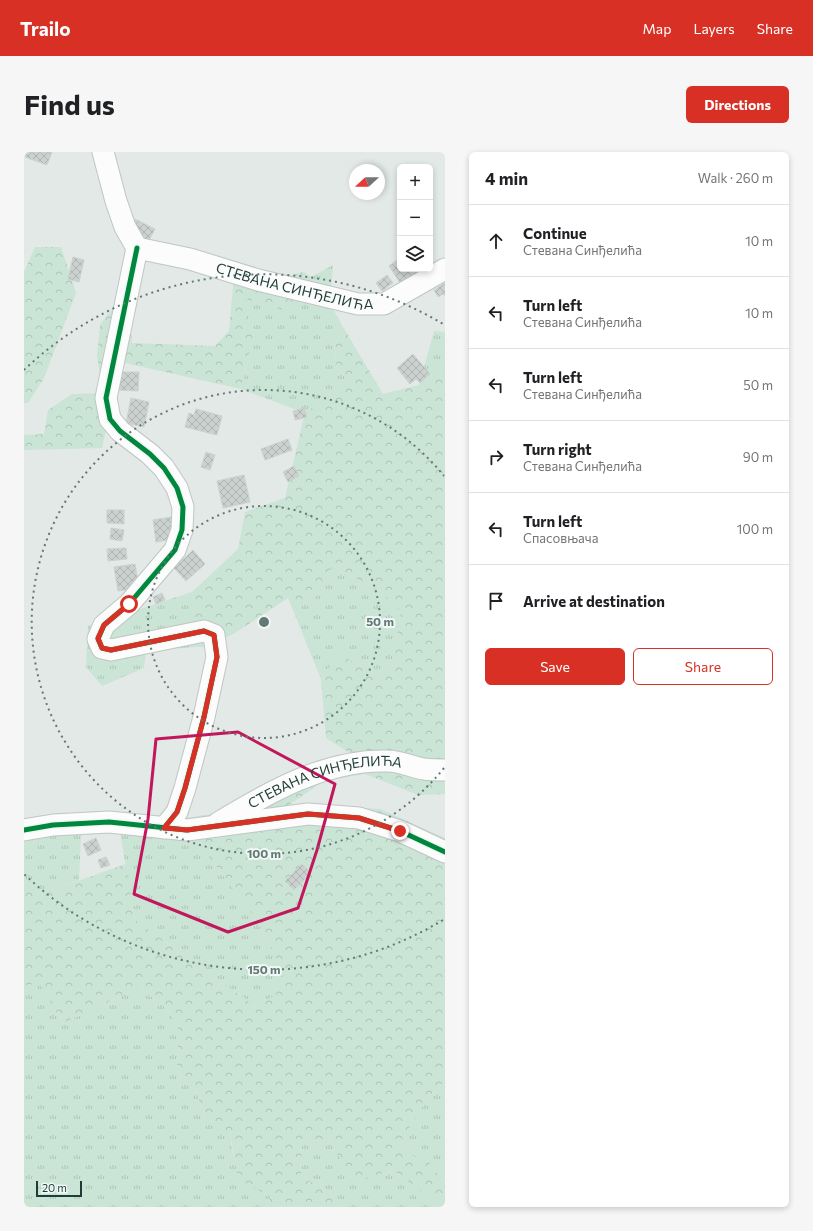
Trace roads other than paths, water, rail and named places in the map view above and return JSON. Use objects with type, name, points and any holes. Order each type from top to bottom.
[{"type":"street","points":[[103,152],[116,202],[125,228],[137,248],[106,398],[110,419],[120,430],[150,454],[164,468],[177,488],[183,507],[182,530],[175,550],[129,604],[104,625],[98,638],[102,648],[111,650],[204,631],[214,635],[217,657],[204,717],[185,788],[177,812],[164,828]]},
{"type":"street","name":"СТЕВАНА СИНЂЕЛИЋА","points":[[137,248],[190,259],[258,280],[358,304],[384,304],[445,269]]},
{"type":"street","name":"СТЕВАНА СИНЂЕЛИЋА","points":[[211,827],[282,787],[316,773],[353,763],[389,761],[424,768],[445,770]]},
{"type":"street","points":[[24,830],[53,825],[109,822],[187,830],[308,814],[359,818],[400,831],[445,852]]}]
